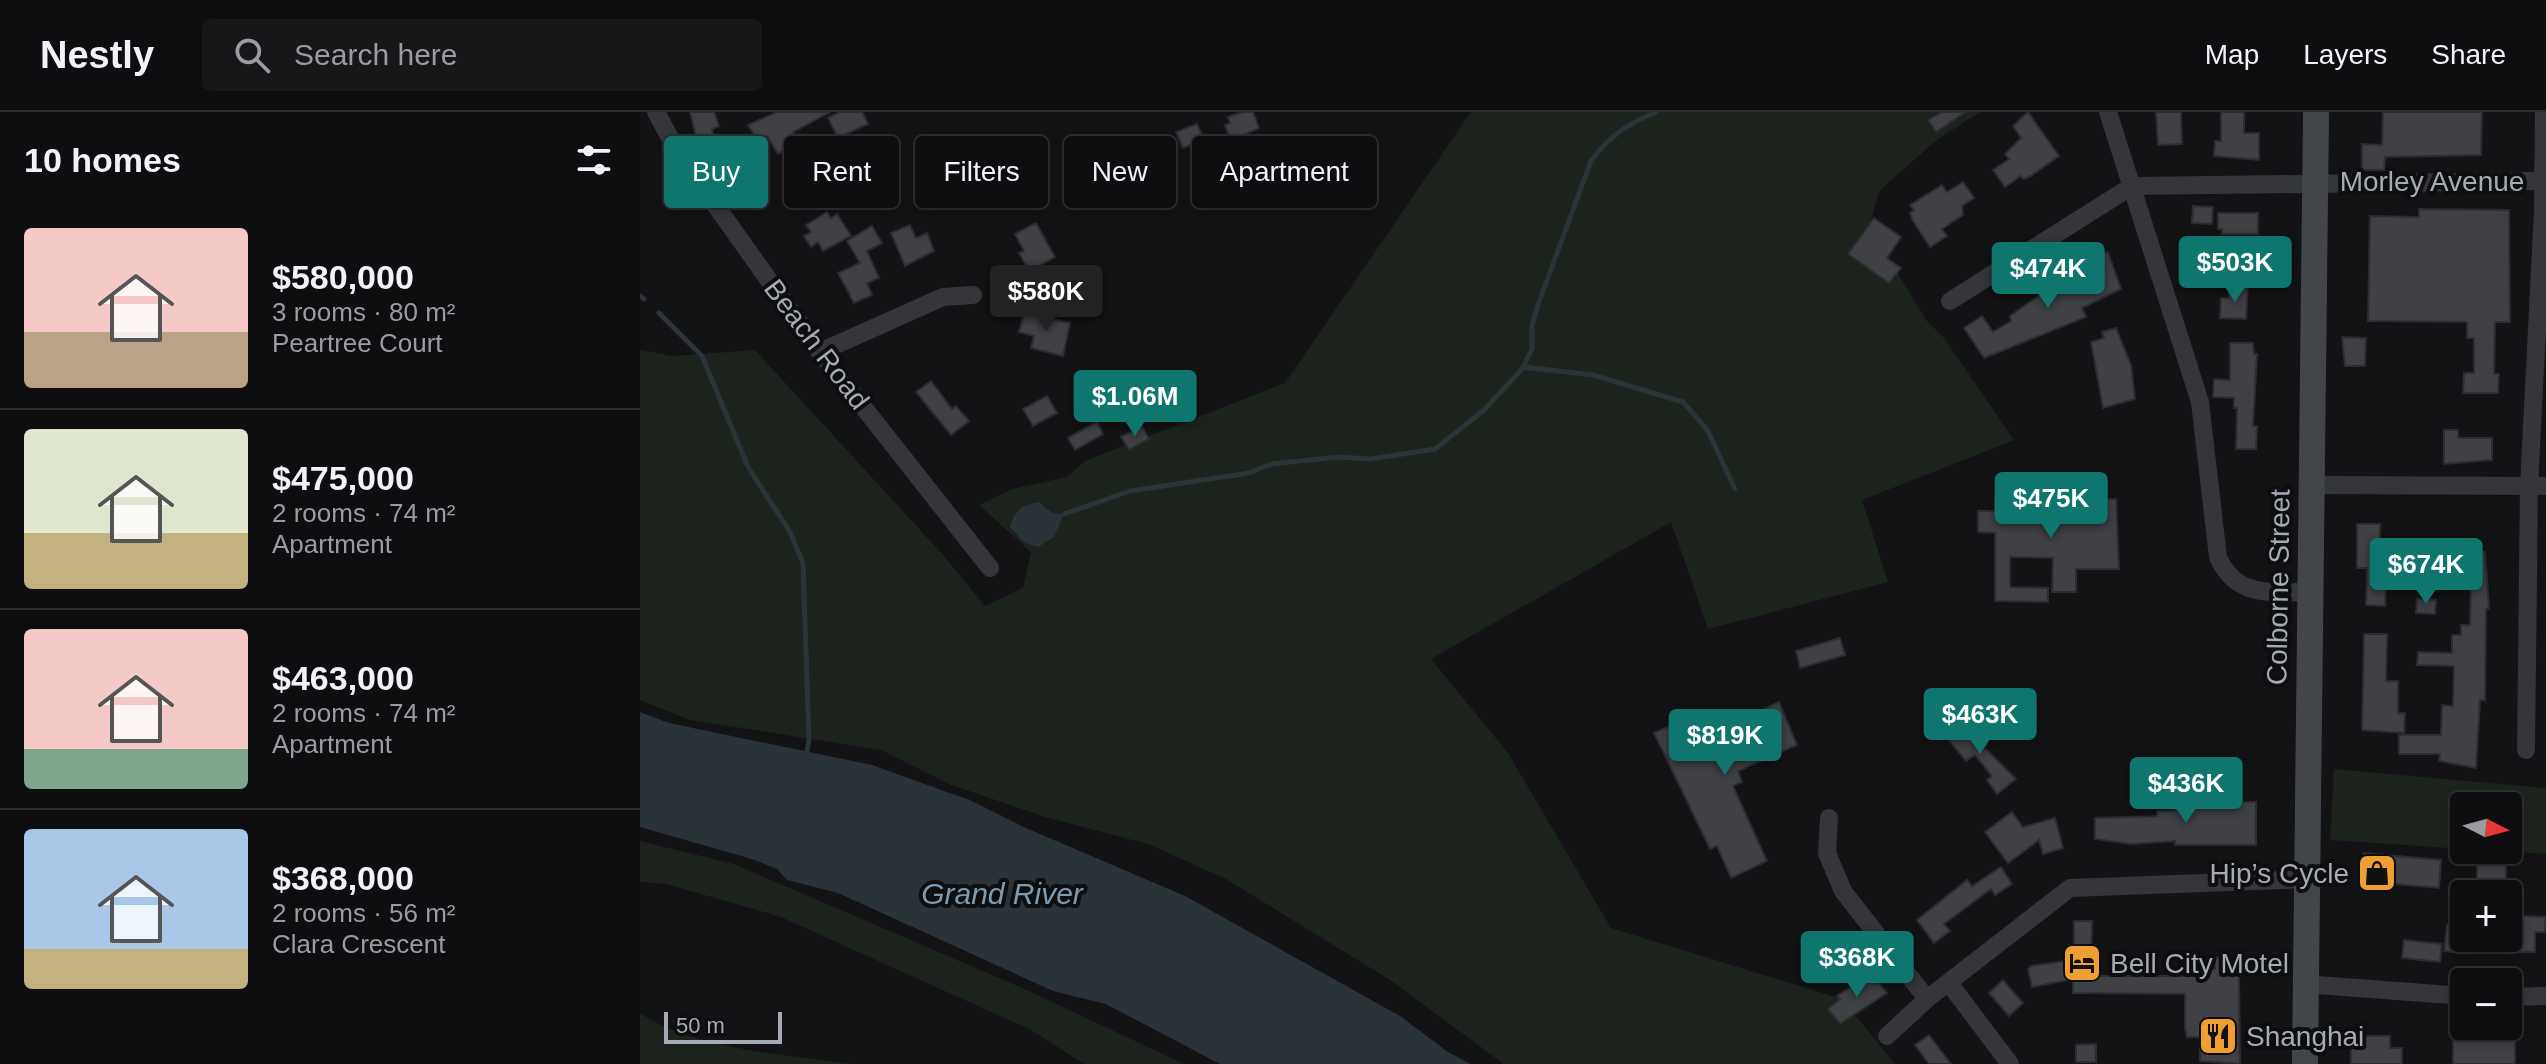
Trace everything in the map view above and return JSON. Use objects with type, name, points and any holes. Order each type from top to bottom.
[{"type":"main road","name":"Colborne Street","points":[[2305,1064],[2309,592],[2318,182],[2316,112]]},
{"type":"street","name":"Beach Road","points":[[656,112],[677,151],[820,352],[990,568]]},
{"type":"street","points":[[2108,112],[2200,402],[2218,557],[2231,580],[2245,587],[2266,592],[2309,592]]},
{"type":"street","points":[[2526,750],[2538,486],[2544,112]]},
{"type":"street","name":"Morley Avenue","points":[[2132,186],[2545,181]]},
{"type":"street","points":[[1950,301],[2132,186]]},
{"type":"street","points":[[820,352],[943,297],[973,295]]},
{"type":"street","points":[[2312,485],[2538,486]]},
{"type":"street","points":[[1829,818],[1827,853],[1843,891],[1927,999]]},
{"type":"street","points":[[1887,1036],[1927,999],[2070,888],[2307,879]]},
{"type":"street","points":[[1949,983],[2010,1064]]},
{"type":"street","points":[[2304,984],[2450,995]]},
{"type":"street","points":[[2522,997],[2546,996]]},
{"type":"shaded area","points":[[1471,112],[1980,112],[1938,139],[1879,191],[1871,220],[1886,254],[1926,320],[1944,338],[2014,440],[1862,500],[1888,582],[1708,629],[1671,522],[1431,659],[1508,753],[1611,928],[1842,999],[1895,1064],[1504,1064],[1390,980],[1226,879],[1148,844],[1045,817],[949,784],[881,750],[690,720],[640,700],[640,350],[673,356],[755,350],[944,556],[985,606],[1023,588],[1031,552],[979,505],[1012,489],[1067,477],[1085,461],[1285,383]]},
{"type":"shaded area","points":[[2334,769],[2546,788],[2546,854],[2522,852],[2522,792],[2450,792],[2450,848],[2330,840]]},
{"type":"shaded area","points":[[640,841],[734,864],[1029,991],[1184,1064],[1084,1064],[1031,1030],[781,917],[666,884],[640,882]]},
{"type":"shaded area","points":[[640,1013],[662,1025],[713,1043],[850,1064],[640,1064]]},
{"type":"water","points":[[1039,502],[1052,513],[1064,514],[1054,537],[1038,547],[1025,543],[1010,527],[1020,509]]},
{"type":"water","name":"Grand River","points":[[640,712],[669,723],[872,765],[972,801],[1026,828],[1185,896],[1400,1016],[1448,1052],[1470,1064],[1220,1064],[1106,1004],[1053,991],[838,893],[787,880],[777,869],[752,859],[640,827]]},
{"type":"building","points":[[690,112],[714,112],[719,126],[712,129],[713,134],[696,136]]},
{"type":"building","points":[[777,112],[830,112],[793,132],[796,136],[784,136],[784,150],[778,154],[768,136],[755,136],[748,125]]},
{"type":"building","points":[[840,112],[862,112],[868,124],[837,136],[828,118]]},
{"type":"building","points":[[1253,112],[1259,128],[1242,136],[1229,136],[1225,125],[1230,123],[1228,117]]},
{"type":"building","points":[[1942,112],[1966,112],[1936,132],[1928,120]]},
{"type":"building","points":[[2028,112],[2059,156],[2031,176],[2023,179],[2021,176],[2005,187],[1993,170],[2009,159],[2005,154],[2021,138],[2013,126]]},
{"type":"building","points":[[2156,112],[2181,112],[2182,144],[2158,145]]},
{"type":"building","points":[[2221,112],[2244,112],[2244,133],[2259,133],[2259,160],[2214,156],[2215,141],[2221,141]]},
{"type":"building","points":[[2383,112],[2482,112],[2481,155],[2385,157],[2384,170],[2362,170],[2362,144],[2382,145]]},
{"type":"building","points":[[1197,124],[1202,136],[1192,136],[1192,145],[1183,148],[1176,132]]},
{"type":"building","points":[[1963,182],[1974,198],[1962,206],[1963,215],[1942,229],[1947,236],[1930,247],[1913,221],[1910,213],[1914,210],[1910,205],[1942,185],[1947,192]]},
{"type":"building","points":[[2193,206],[2213,207],[2212,224],[2192,223]]},
{"type":"building","points":[[2419,209],[2509,210],[2510,322],[2495,322],[2494,374],[2499,374],[2498,393],[2463,393],[2464,373],[2474,373],[2474,338],[2467,338],[2467,322],[2368,321],[2370,216],[2419,217]]},
{"type":"building","points":[[827,212],[831,218],[837,214],[851,236],[823,251],[818,242],[811,247],[804,236],[811,232],[806,225]]},
{"type":"building","points":[[2218,213],[2258,213],[2258,234],[2222,234],[2222,229],[2218,229]]},
{"type":"building","points":[[1874,218],[1901,237],[1887,258],[1901,268],[1889,283],[1848,254]]},
{"type":"building","points":[[1036,223],[1055,257],[1029,271],[1019,253],[1024,251],[1015,234]]},
{"type":"building","points":[[910,225],[916,238],[927,233],[934,251],[905,266],[891,233]]},
{"type":"building","points":[[872,226],[882,243],[867,251],[879,278],[867,283],[872,295],[854,303],[838,273],[860,263],[847,241]]},
{"type":"building","points":[[2108,252],[2121,289],[2082,308],[2086,317],[1984,358],[1964,328],[1982,316],[1993,332],[2011,321],[2010,316],[2044,292],[2056,287],[2058,292],[2081,283],[2079,274],[2084,273],[2082,267],[2098,263],[2096,256]]},
{"type":"building","points":[[2248,284],[2246,319],[2220,318],[2221,298],[2229,298],[2229,291]]},
{"type":"building","points":[[1024,313],[1070,323],[1063,356],[1031,348],[1034,336],[1019,332]]},
{"type":"building","points":[[2116,328],[2131,365],[2135,399],[2103,408],[2091,342],[2104,338],[2102,332]]},
{"type":"building","points":[[2342,337],[2366,338],[2365,366],[2345,366]]},
{"type":"building","points":[[2230,343],[2253,343],[2254,354],[2257,354],[2253,426],[2257,426],[2256,449],[2236,449],[2237,408],[2234,408],[2234,398],[2213,397],[2214,379],[2230,380]]},
{"type":"building","points":[[931,381],[952,409],[956,406],[969,421],[951,435],[916,392]]},
{"type":"building","points":[[1047,396],[1057,413],[1033,426],[1023,409]]},
{"type":"building","points":[[1097,422],[1103,434],[1075,450],[1068,438]]},
{"type":"building","points":[[1142,426],[1149,439],[1129,450],[1121,437]]},
{"type":"building","points":[[2444,430],[2458,430],[2458,437],[2461,438],[2492,438],[2492,460],[2444,464]]},
{"type":"building","points":[[1995,497],[2116,499],[2119,569],[2076,569],[2076,592],[2052,592],[2053,558],[2010,557],[2010,587],[2048,588],[2048,602],[1995,601],[1995,533],[1978,532],[1978,511],[1995,511]]},
{"type":"building","points":[[2357,524],[2380,524],[2379,581],[2386,581],[2385,606],[2366,605],[2367,568],[2357,568]]},
{"type":"building","points":[[2443,552],[2485,552],[2489,609],[2486,609],[2485,700],[2480,700],[2476,768],[2439,761],[2440,754],[2399,754],[2399,735],[2441,735],[2442,705],[2453,706],[2454,666],[2417,665],[2418,652],[2452,653],[2452,635],[2461,635],[2461,625],[2470,625],[2471,575],[2443,574]]},
{"type":"building","points":[[2417,599],[2436,600],[2435,614],[2416,613]]},
{"type":"building","points":[[2364,634],[2387,634],[2386,681],[2398,681],[2398,713],[2405,713],[2404,733],[2362,730]]},
{"type":"building","points":[[1840,638],[1845,655],[1800,668],[1796,651]]},
{"type":"building","points":[[1779,702],[1797,745],[1738,771],[1742,782],[1733,786],[1767,861],[1731,878],[1717,846],[1710,849],[1654,733],[1693,715],[1703,736]]},
{"type":"building","points":[[1963,722],[1975,737],[1979,734],[1988,744],[1984,747],[2016,779],[1997,794],[1987,780],[1992,776],[1975,755],[1966,761],[1946,737]]},
{"type":"building","points":[[2175,802],[2256,802],[2256,845],[2175,845],[2175,841],[2131,844],[2095,839],[2095,818],[2157,816],[2157,811],[2175,810]]},
{"type":"building","points":[[2012,812],[2023,827],[2055,818],[2063,848],[2043,854],[2039,840],[2008,863],[1985,832]]},
{"type":"building","points":[[2364,853],[2441,860],[2439,888],[2362,881]]},
{"type":"building","points":[[2477,864],[2506,864],[2506,880],[2477,880]]},
{"type":"building","points":[[2001,867],[2012,884],[1995,895],[1991,889],[1944,924],[1950,931],[1934,943],[1917,920],[1967,880],[1972,886]]},
{"type":"building","points":[[2522,916],[2546,917],[2545,932],[2535,932],[2535,952],[2522,952]]},
{"type":"building","points":[[2074,921],[2092,921],[2091,976],[2204,976],[2204,969],[2215,969],[2215,957],[2230,957],[2230,964],[2239,973],[2240,1064],[2200,1061],[2200,1037],[2187,1037],[2185,994],[2073,993],[2073,979],[2032,987],[2028,969],[2031,966],[2074,960]]},
{"type":"building","points":[[2447,925],[2450,925],[2450,952],[2444,951]]},
{"type":"building","points":[[2404,940],[2442,944],[2440,962],[2402,958]]},
{"type":"building","points":[[1874,977],[1887,993],[1840,1024],[1828,1009],[1840,999],[1837,996],[1864,978],[1868,982]]},
{"type":"building","points":[[2003,980],[2023,1003],[2009,1016],[1989,993]]},
{"type":"building","points":[[1929,1035],[1951,1064],[1929,1064],[1915,1045]]},
{"type":"building","points":[[2360,1036],[2390,1036],[2390,1048],[2402,1048],[2402,1064],[2351,1064],[2351,1040]]},
{"type":"building","points":[[2453,1040],[2515,1040],[2515,1064],[2453,1064]]},
{"type":"building","points":[[2096,1044],[2096,1062],[2076,1062],[2076,1045]]},
{"type":"waterway","points":[[1064,514],[1130,491],[1249,473],[1271,464],[1339,457],[1370,459],[1435,449],[1484,410],[1522,369],[1532,349],[1532,325],[1539,302],[1591,161],[1620,131],[1656,112]]},
{"type":"waterway","points":[[640,296],[644,299]]},
{"type":"waterway","points":[[659,313],[702,356],[748,467],[790,532],[803,563],[809,740],[806,757]]},
{"type":"waterway","points":[[1523,367],[1593,375],[1683,402],[1708,431],[1735,489]]},
{"type":"place","name":"Hip’s Cycle","points":[[2377,873]]},
{"type":"place","name":"Bell City Motel","points":[[2082,963]]},
{"type":"place","name":"Shanghai","points":[[2218,1036]]}]
